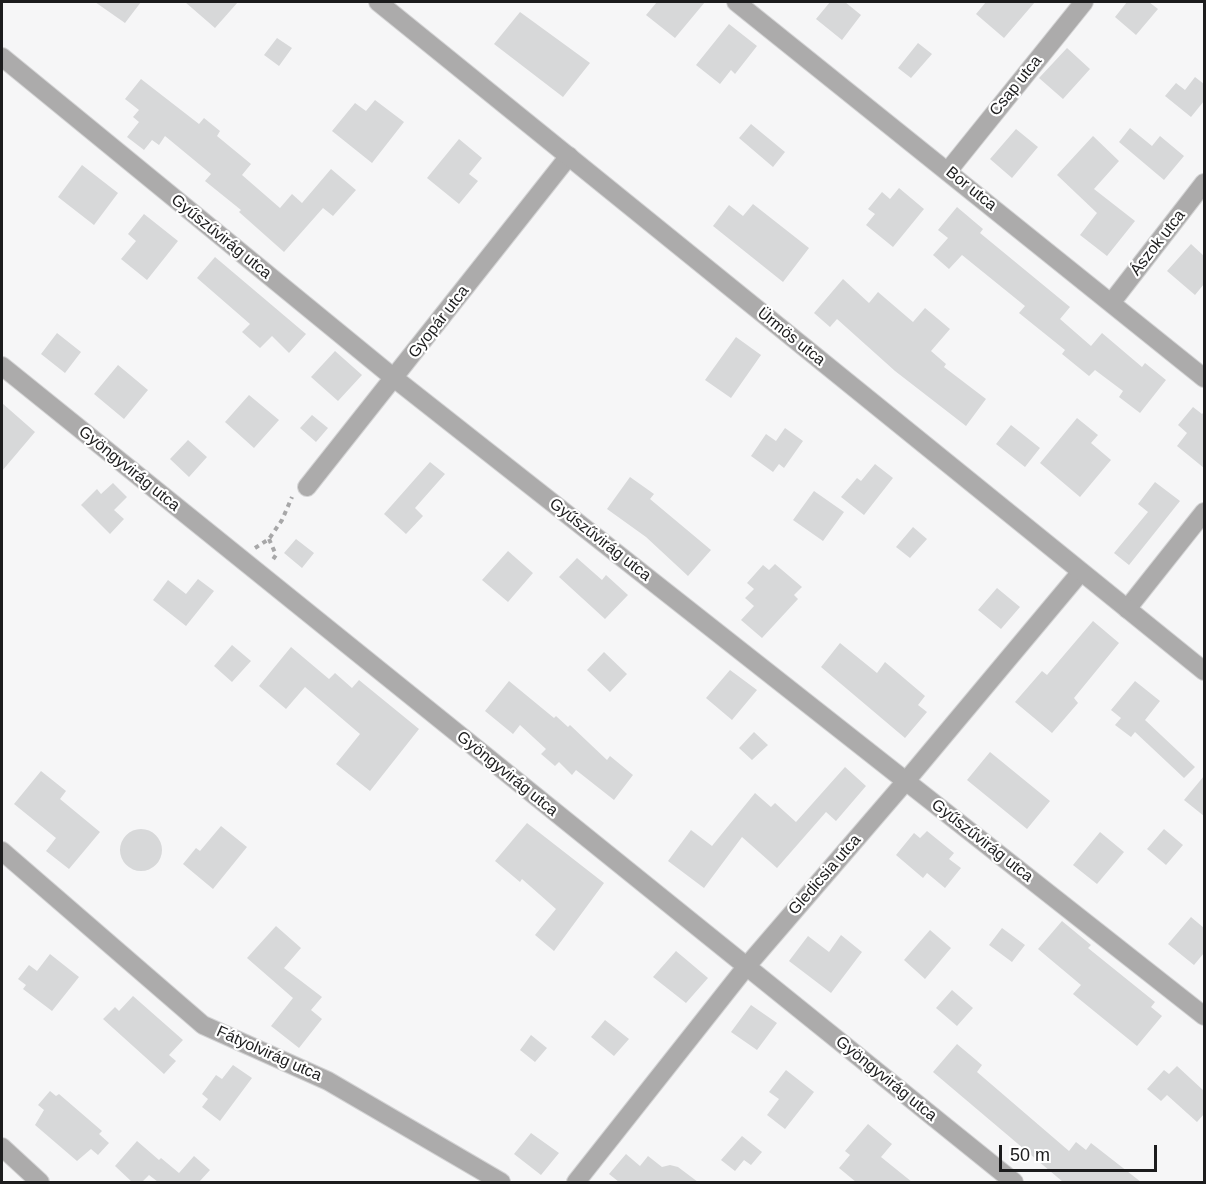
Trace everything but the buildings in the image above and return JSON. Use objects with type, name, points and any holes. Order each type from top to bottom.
[{"type":"street","name":"Ürmös utca","points":[[378,2],[1080,573],[1204,671]]},
{"type":"street","name":"Csap utca","points":[[948,171],[1084,2]]},
{"type":"street","name":"Bor utca","points":[[747,4],[948,171],[1204,378]]},
{"type":"street","name":"Gyűszűvirág utca","points":[[2,57],[394,378],[1204,1016]]},
{"type":"street","name":"Gyopár utca","points":[[307,487],[569,156]]},
{"type":"street","name":"Ászok utca","points":[[1111,303],[1204,183]]},
{"type":"street","name":"Gyöngyvirág utca","points":[[2,366],[1014,1182]]},
{"type":"street","points":[[1127,609],[1204,513]]},
{"type":"street","name":"Gledicsia utca","points":[[576,1182],[746,967],[1080,573]]},
{"type":"street","name":"Fátyolvirág utca","points":[[2,851],[203,1025],[328,1081],[501,1182]]},
{"type":"street","points":[[2,1147],[40,1182]]},
{"type":"path","points":[[268,539],[282,520],[292,497]]}]
